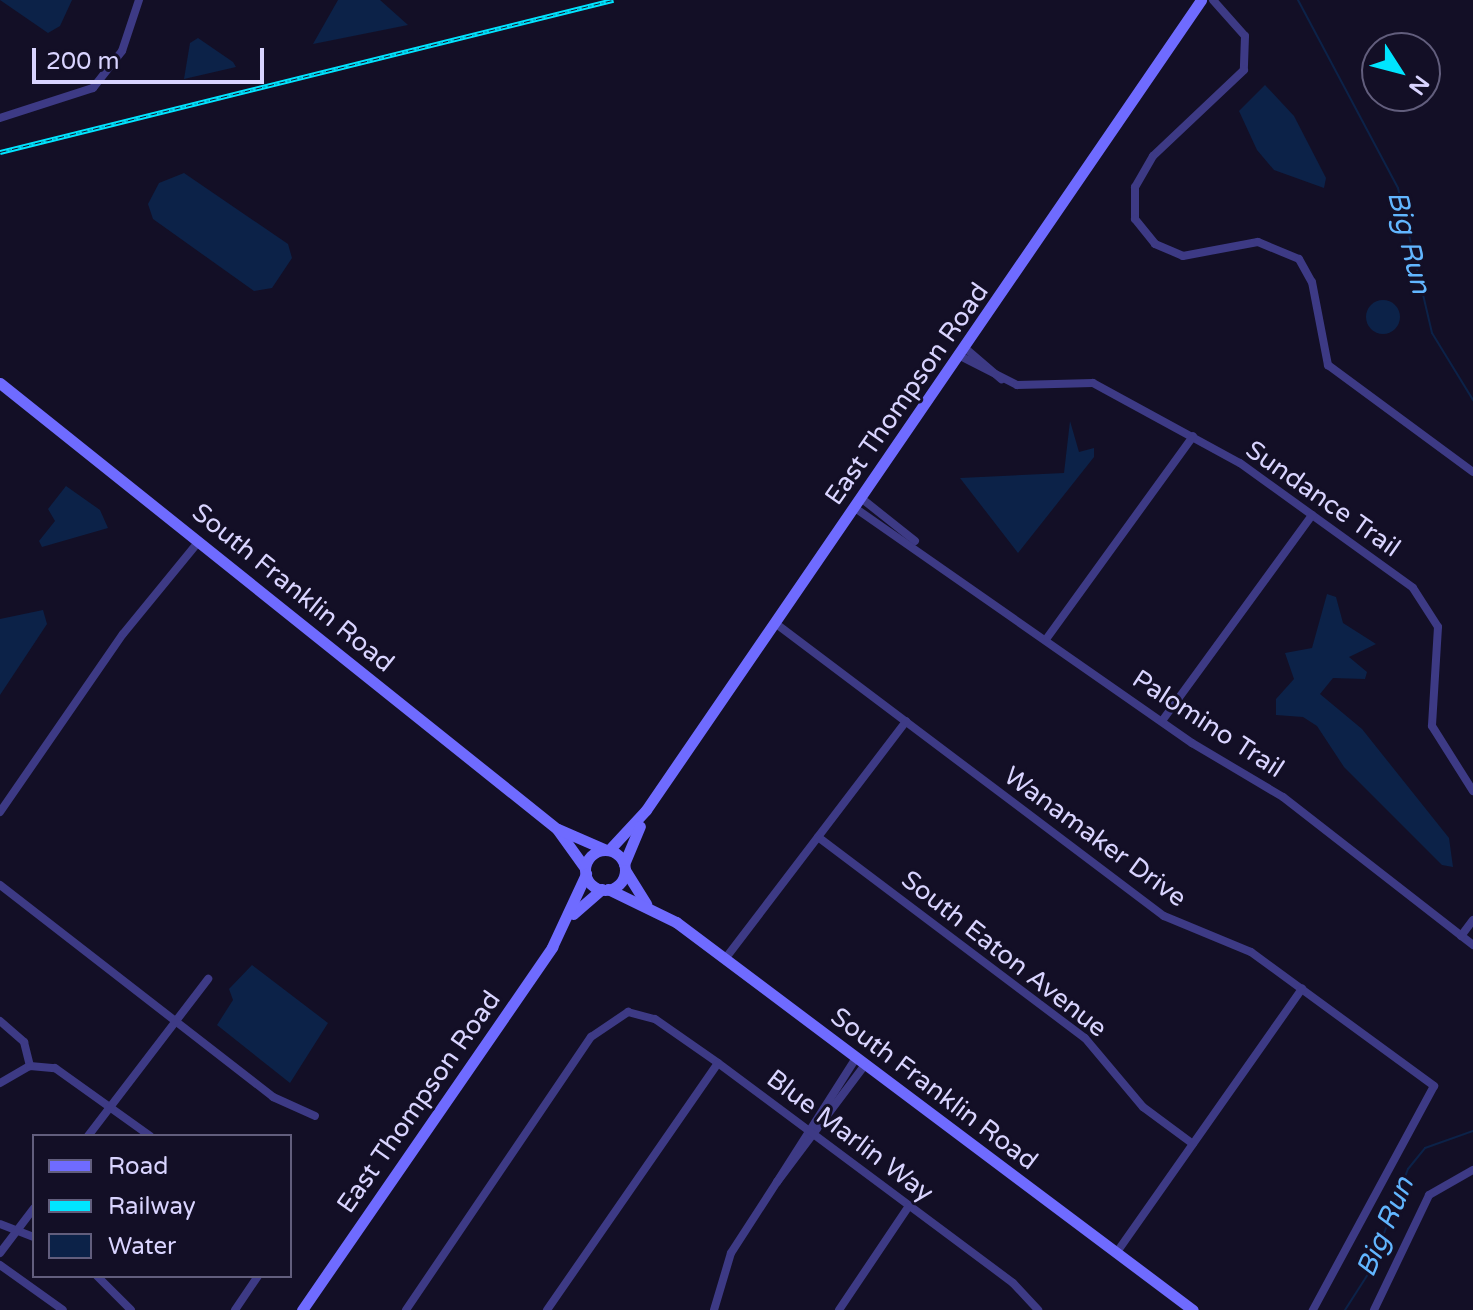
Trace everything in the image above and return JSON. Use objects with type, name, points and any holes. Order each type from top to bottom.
[{"type":"main road","name":"East Thompson Road","points":[[302,1310],[569,917],[586,871],[646,810],[1201,0]]},
{"type":"main road","name":"South Franklin Road","points":[[0,383],[557,829],[608,850],[624,867],[647,905]]},
{"type":"main road","name":"East Thompson Road","points":[[569,917],[605,889],[624,867],[646,810]]},
{"type":"main road","name":"South Franklin Road","points":[[557,829],[586,871],[605,889],[647,905],[725,959],[1193,1310]]},
{"type":"street","points":[[0,118],[93,88],[122,51],[139,0]]},
{"type":"street","points":[[1213,0],[1245,36],[1244,70],[1153,156],[1135,187],[1135,219],[1155,244],[1183,256],[1258,242],[1299,259],[1312,282],[1328,365],[1473,472]]},
{"type":"street","name":"Sundance Trail","points":[[962,352],[1002,380],[1093,383],[1193,436],[1312,515],[1426,601],[1440,645],[1432,726],[1473,791]]},
{"type":"street","points":[[1047,638],[1193,436]]},
{"type":"street","name":"Palomino Trail","points":[[858,503],[1162,721],[1283,797],[1473,945]]},
{"type":"street","points":[[1162,721],[1312,515]]},
{"type":"street","points":[[0,812],[123,634],[199,541]]},
{"type":"street","name":"Wanamaker Drive","points":[[775,623],[1164,916],[1251,952],[1434,1086],[1435,1095],[1371,1191],[1313,1310]]},
{"type":"street","points":[[725,959],[906,721]]},
{"type":"street","name":"South Eaton Avenue","points":[[818,837],[1085,1038],[1143,1107],[1193,1144]]},
{"type":"street","points":[[0,885],[273,1097],[315,1116]]},
{"type":"street","points":[[1461,936],[1473,920]]},
{"type":"street","points":[[90,1134],[208,979]]},
{"type":"street","points":[[1117,1252],[1302,989]]},
{"type":"street","name":"Blue Marlin Way","points":[[406,1310],[591,1037],[628,1012],[655,1019],[718,1063],[909,1206],[1038,1310]]},
{"type":"street","points":[[0,1021],[24,1042],[30,1066]]},
{"type":"street","points":[[714,1310],[731,1253],[807,1129],[860,1062]]},
{"type":"street","points":[[777,1182],[816,1136],[860,1062]]},
{"type":"street","points":[[547,1310],[718,1063]]},
{"type":"street","points":[[0,1083],[30,1066],[69,1075],[147,1134]]},
{"type":"street","points":[[1374,1310],[1429,1195],[1473,1170]]},
{"type":"street","points":[[839,1310],[909,1206]]},
{"type":"street","points":[[0,1253],[32,1211]]},
{"type":"street","points":[[0,1224],[32,1236]]},
{"type":"street","points":[[0,1265],[63,1310]]},
{"type":"street","points":[[99,1278],[131,1310]]},
{"type":"street","points":[[235,1310],[257,1278]]},
{"type":"water","points":[[0,0],[72,0],[60,26],[48,33]]},
{"type":"water","points":[[338,0],[380,0],[408,25],[313,44]]},
{"type":"water","points":[[198,38],[236,67],[184,79],[190,43]]},
{"type":"water","points":[[1265,85],[1294,116],[1326,178],[1324,188],[1274,170],[1257,150],[1239,111]]},
{"type":"water","points":[[184,173],[288,244],[292,258],[272,288],[254,291],[153,219],[148,204],[159,183]]},
{"type":"water","points":[[1383,300],[1395,305],[1400,317],[1395,329],[1383,334],[1371,329],[1366,317],[1371,305]]},
{"type":"water","points":[[1070,421],[1079,452],[1094,448],[1094,457],[1018,553],[960,478],[1064,473]]},
{"type":"water","points":[[66,486],[100,510],[108,528],[42,547],[39,541],[55,521],[48,509]]},
{"type":"water","points":[[1327,594],[1336,597],[1343,623],[1376,644],[1349,657],[1367,672],[1365,679],[1333,678],[1320,694],[1362,729],[1449,838],[1453,867],[1442,865],[1344,767],[1317,726],[1303,717],[1276,715],[1276,699],[1294,679],[1285,653],[1312,648]]},
{"type":"water","points":[[43,610],[47,624],[0,695],[0,619]]},
{"type":"water","points":[[252,965],[328,1023],[290,1083],[217,1025],[233,1000],[229,989]]},
{"type":"waterway","name":"Big Run","points":[[1298,0],[1398,188],[1432,333],[1473,400]]},
{"type":"waterway","name":"Big Run","points":[[1345,1310],[1370,1271],[1408,1169],[1425,1148],[1473,1131]]},
{"type":"railway","points":[[0,152],[613,0]]}]
